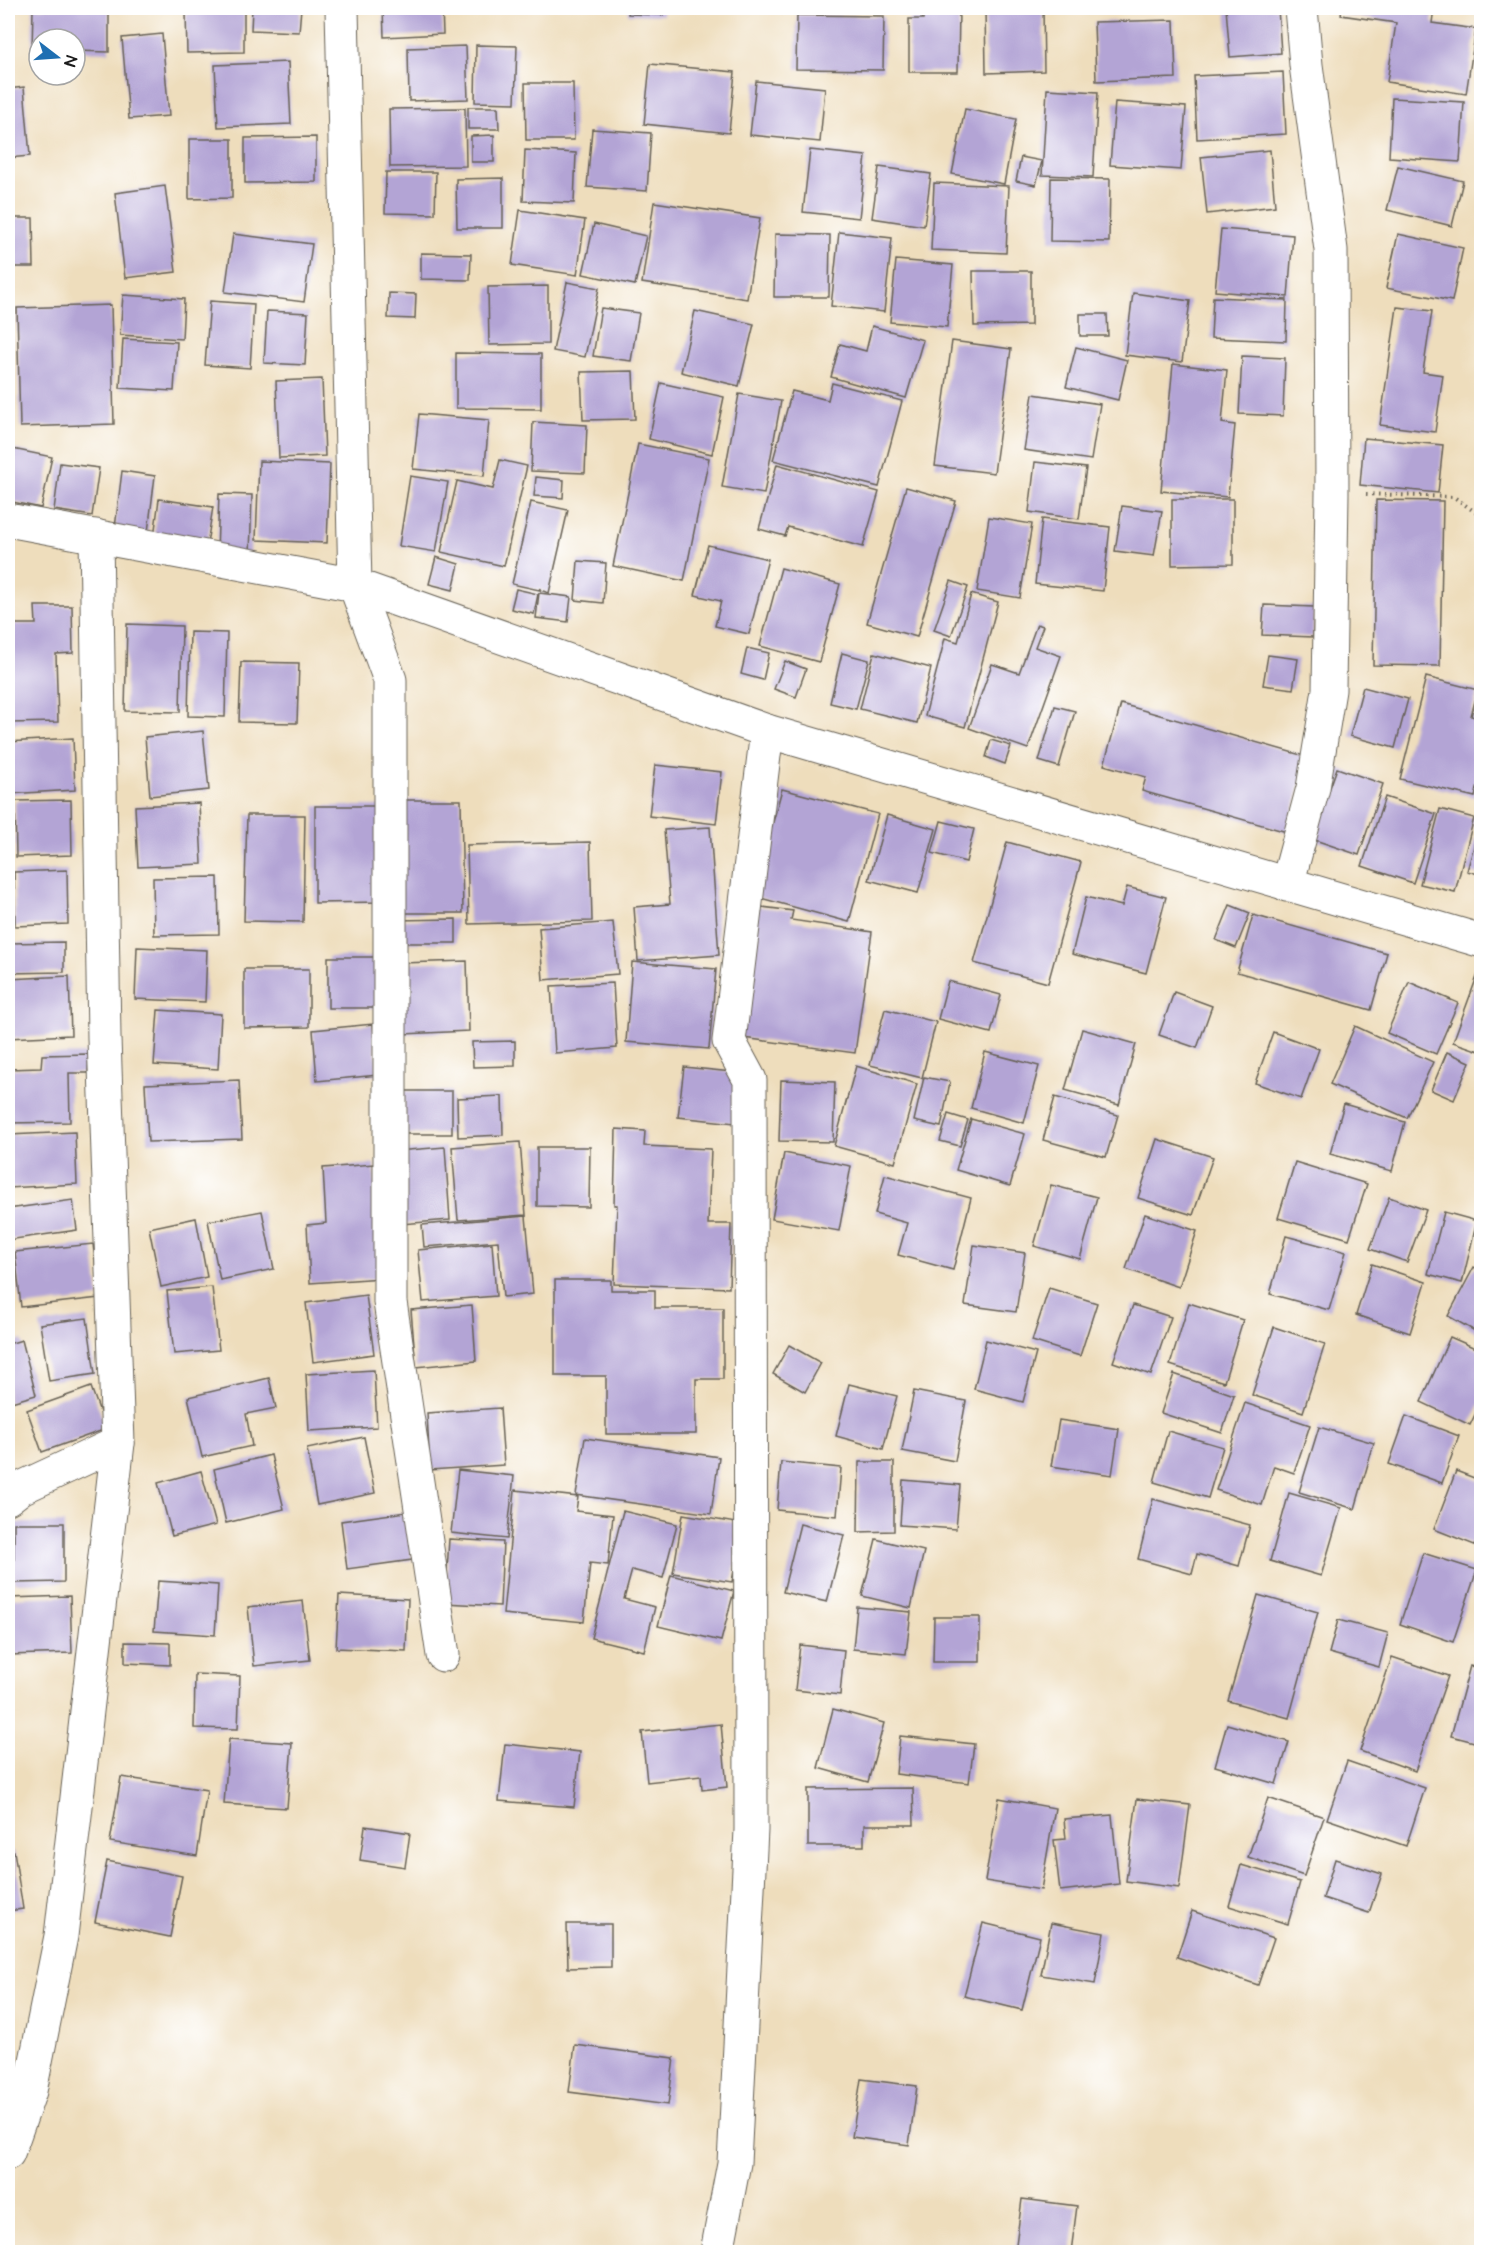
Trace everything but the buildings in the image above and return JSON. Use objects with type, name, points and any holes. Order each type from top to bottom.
[{"type":"street","points":[[342,8],[355,585],[390,680],[390,1302],[443,1655]]},
{"type":"street","points":[[1287,885],[1313,789],[1329,690],[1332,493],[1331,250],[1306,65],[1301,8]]},
{"type":"street","points":[[8,520],[355,585],[767,731],[1482,941]]},
{"type":"street","points":[[8,2153],[30,2091],[61,1936],[118,1443],[104,1038],[96,536]]},
{"type":"street","points":[[717,2253],[734,2163],[751,1830],[750,1080],[729,1041],[767,731]]},
{"type":"street","points":[[8,1498],[21,1488],[118,1443]]},
{"type":"path","points":[[1332,493],[1454,497],[1482,517]]}]
